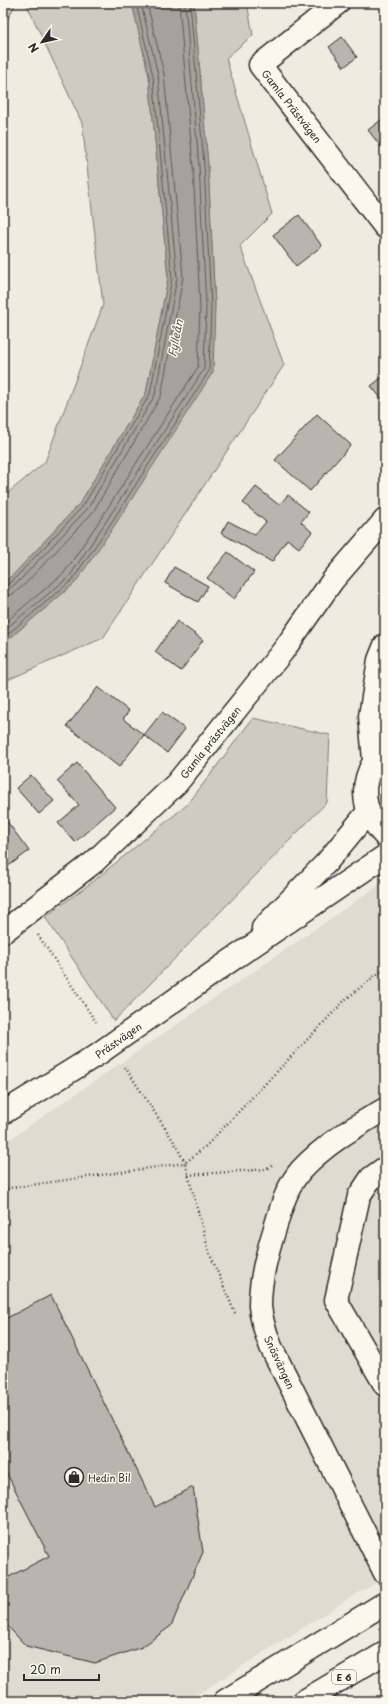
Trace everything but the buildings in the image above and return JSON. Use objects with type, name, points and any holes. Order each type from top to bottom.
[{"type":"main road","name":"Gamla Prästvägen","points":[[338,3],[260,65],[385,226]]},
{"type":"main road","name":"Gamla prästvägen","points":[[3,932],[26,916],[94,862],[177,783],[283,651],[333,580],[385,520]]},
{"type":"main road","points":[[385,645],[379,660],[381,685],[372,698],[370,716],[380,754],[368,772],[365,786],[365,799],[368,812],[376,827],[385,836]]},
{"type":"main road","name":"Prästvägen","points":[[230,961],[327,862],[368,812]]},
{"type":"main road","name":"Prästvägen","points":[[3,1112],[98,1054],[230,961],[385,856]]},
{"type":"main road","name":"Snösvängen","points":[[385,1109],[327,1147],[301,1171],[292,1183],[280,1210],[268,1249],[262,1274],[260,1308],[270,1348],[385,1573]]},
{"type":"main road","points":[[385,1168],[371,1178],[359,1196],[336,1300],[385,1385]]},
{"type":"main road","points":[[225,1701],[385,1603]]},
{"type":"main road","name":"E 6","points":[[304,1701],[385,1652]]},
{"type":"path","points":[[26,916],[96,1022]]},
{"type":"path","points":[[3,1189],[185,1163],[172,1138],[125,1067]]},
{"type":"shaded area","points":[[3,3],[16,3],[3,28]]},
{"type":"shaded area","points":[[26,3],[132,3],[149,76],[168,278],[146,393],[80,503],[14,574],[3,583],[3,497],[45,462],[103,305],[82,123]]},
{"type":"shaded area","points":[[194,3],[247,3],[253,35],[226,58],[272,214],[240,246],[284,365],[103,638],[3,682],[3,641],[10,638],[75,583],[215,306],[208,165]]},
{"type":"shaded area","points":[[253,718],[330,735],[327,802],[114,1021],[45,917],[91,883],[188,804]]},
{"type":"shaded area","points":[[385,881],[385,1578],[353,1596],[187,1701],[3,1701],[3,1144]]},
{"type":"water","name":"Fylleån","points":[[132,3],[194,3],[208,165],[215,306],[213,372],[115,525],[75,583],[10,638],[3,641],[3,583],[14,574],[80,503],[146,393],[168,278],[149,76]]},
{"type":"place","name":"Hedin Bil","points":[[74,1477]]}]
